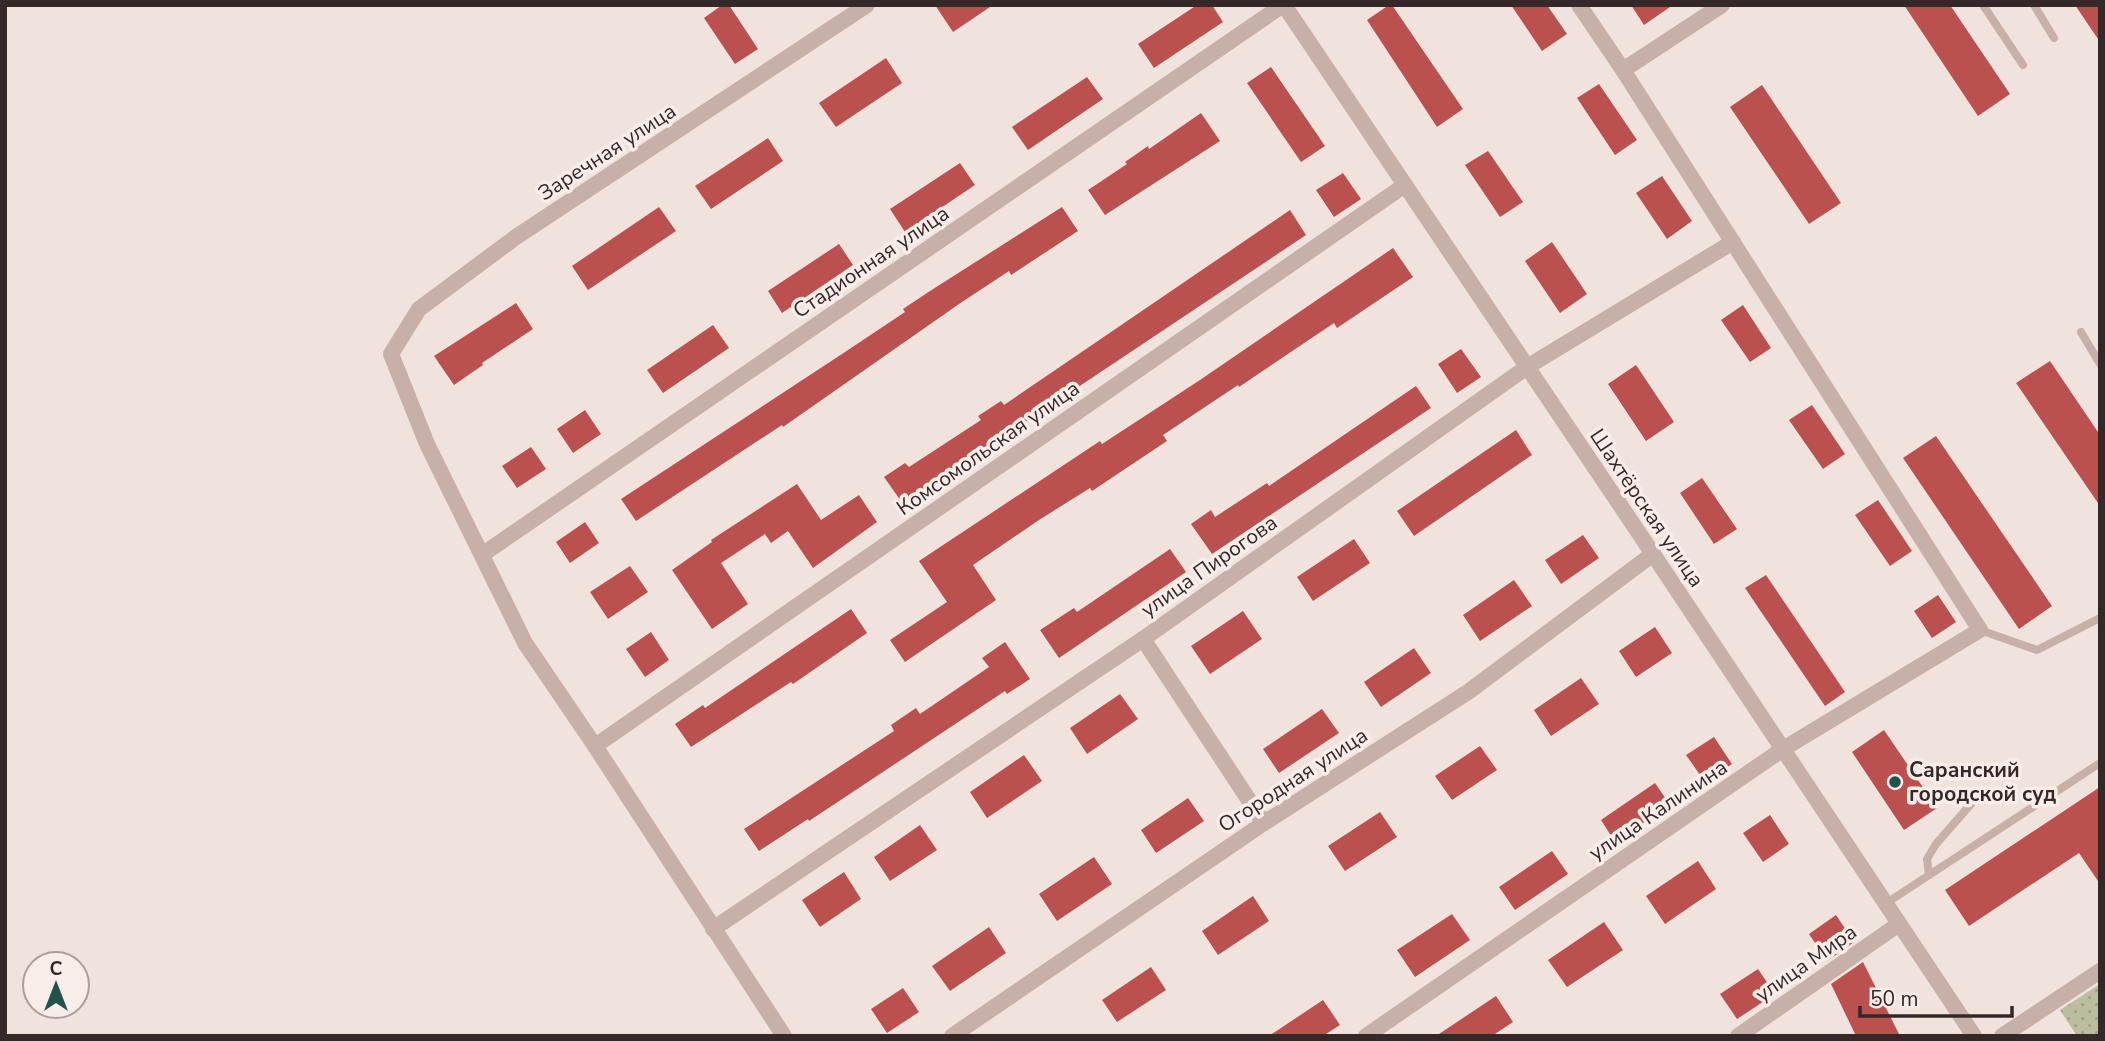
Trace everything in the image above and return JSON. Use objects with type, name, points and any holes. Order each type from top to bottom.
[{"type":"street","name":"Заречная улица","points":[[483,554],[427,444],[391,354],[419,309],[516,237],[867,5]]},
{"type":"street","name":"Шахтёрская улица","points":[[1284,5],[1974,1036]]},
{"type":"street","name":"Стадионная улица","points":[[483,554],[1284,5]]},
{"type":"street","points":[[1579,5],[1980,630]]},
{"type":"street","points":[[1623,70],[1721,5]]},
{"type":"street","name":"Комсомольская улица","points":[[595,746],[1405,186]]},
{"type":"street","name":"улица Пирогова","points":[[713,929],[1143,639],[1527,368],[1733,242]]},
{"type":"street","points":[[483,554],[525,643],[784,1036]]},
{"type":"street","name":"Огородная улица","points":[[951,1036],[1264,823],[1468,692],[1653,554]]},
{"type":"street","name":"улица Калинина","points":[[1366,1036],[1783,749],[1980,630]]},
{"type":"street","points":[[1143,639],[1264,823]]},
{"type":"street","name":"улица Мира","points":[[1738,1036],[1899,924]]},
{"type":"street","points":[[2002,1036],[2100,971]]},
{"type":"lane","points":[[1983,5],[2023,65]]},
{"type":"lane","points":[[2034,5],[2054,38]]},
{"type":"lane","points":[[2081,332],[2100,364]]},
{"type":"lane","points":[[1980,630],[2037,650],[2100,618]]},
{"type":"lane","points":[[1885,904],[2100,763]]},
{"type":"lane","points":[[1929,875],[1927,859],[1936,844],[1971,804]]},
{"type":"green space","points":[[2100,984],[2100,1036],[2077,1036],[2060,1010]]},
{"type":"building","points":[[722,5],[729,5],[758,49],[735,64],[704,18]]},
{"type":"building","points":[[935,5],[993,5],[953,32]]},
{"type":"building","points":[[1197,5],[1212,5],[1223,22],[1154,68],[1138,44]]},
{"type":"building","points":[[1392,5],[1463,109],[1437,127],[1367,20]]},
{"type":"building","points":[[1511,5],[1547,5],[1567,34],[1542,51]]},
{"type":"building","points":[[1631,5],[1673,5],[1644,25]]},
{"type":"building","points":[[1904,5],[1950,5],[2010,94],[1978,116]]},
{"type":"building","points":[[2075,5],[2100,5],[2100,42]]},
{"type":"building","points":[[886,58],[902,83],[836,127],[819,103]]},
{"type":"building","points":[[1271,67],[1325,146],[1301,162],[1247,83]]},
{"type":"building","points":[[1087,77],[1103,99],[1028,150],[1012,127]]},
{"type":"building","points":[[1599,84],[1637,140],[1615,155],[1577,98]]},
{"type":"building","points":[[1762,85],[1841,203],[1809,224],[1730,107]]},
{"type":"building","points":[[1201,113],[1220,141],[1105,215],[1088,190],[1148,146],[1149,149]]},
{"type":"building","points":[[768,138],[783,161],[711,209],[695,186]]},
{"type":"building","points":[[1488,151],[1523,202],[1500,217],[1465,165]]},
{"type":"building","points":[[960,163],[975,185],[905,232],[890,209]]},
{"type":"building","points":[[1343,173],[1361,199],[1334,217],[1316,190]]},
{"type":"building","points":[[1662,176],[1692,221],[1667,239],[1636,193]]},
{"type":"building","points":[[659,207],[676,231],[588,290],[572,266]]},
{"type":"building","points":[[1062,207],[1078,231],[1011,275],[1009,271],[783,427],[782,425],[636,521],[621,499],[905,312],[903,309],[930,291]]},
{"type":"building","points":[[1290,210],[1306,235],[903,504],[884,477],[905,463],[909,467],[981,420],[978,416],[1001,401],[1004,405]]},
{"type":"building","points":[[1552,242],[1587,294],[1560,313],[1525,261]]},
{"type":"building","points":[[839,244],[853,265],[782,313],[768,291]]},
{"type":"building","points":[[1393,248],[1413,277],[1337,328],[1334,323],[1239,387],[1238,385],[1163,435],[1167,441],[1092,491],[1090,488],[1039,520],[973,565],[996,600],[905,662],[890,640],[947,602],[919,561],[1100,441],[1102,444],[1200,380]]},
{"type":"building","points":[[516,303],[533,329],[454,385],[434,356]]},
{"type":"building","points":[[1743,305],[1771,348],[1750,362],[1721,320]]},
{"type":"building","points":[[713,325],[729,348],[663,393],[647,370]]},
{"type":"building","points":[[1461,349],[1481,377],[1457,393],[1438,364]]},
{"type":"building","points":[[2050,361],[2100,435],[2100,506],[2016,383]]},
{"type":"building","points":[[1636,365],[1674,422],[1646,441],[1608,384]]},
{"type":"building","points":[[1416,386],[1431,408],[1212,554],[1191,524],[1211,510],[1215,517],[1267,483],[1269,486]]},
{"type":"building","points":[[1812,405],[1845,454],[1823,469],[1789,420]]},
{"type":"building","points":[[585,410],[601,434],[573,453],[557,429]]},
{"type":"building","points":[[1516,430],[1532,455],[1414,536],[1397,511]]},
{"type":"building","points":[[1936,436],[2052,606],[2019,629],[1903,458]]},
{"type":"building","points":[[531,447],[546,469],[517,488],[502,466]]},
{"type":"building","points":[[1702,478],[1737,529],[1714,544],[1680,493]]},
{"type":"building","points":[[797,484],[821,520],[859,495],[877,522],[813,568],[788,531],[771,543],[765,534],[721,563],[748,604],[712,629],[672,570],[712,542],[711,540]]},
{"type":"building","points":[[1878,500],[1912,551],[1890,566],[1855,515]]},
{"type":"building","points":[[585,522],[599,543],[570,563],[556,542]]},
{"type":"building","points":[[1583,535],[1599,558],[1561,584],[1545,560]]},
{"type":"building","points":[[1354,539],[1370,563],[1313,601],[1297,577]]},
{"type":"building","points":[[1170,549],[1186,572],[1059,658],[1040,630],[1074,608],[1077,612]]},
{"type":"building","points":[[630,566],[648,592],[608,619],[590,592]]},
{"type":"building","points":[[1766,575],[1845,692],[1825,706],[1745,588]]},
{"type":"building","points":[[1514,580],[1532,606],[1480,641],[1463,615]]},
{"type":"building","points":[[1938,595],[1956,622],[1932,638],[1914,611]]},
{"type":"building","points":[[851,609],[867,633],[793,684],[791,682],[691,747],[675,724],[703,705],[705,708]]},
{"type":"building","points":[[1243,611],[1262,639],[1210,674],[1191,646]]},
{"type":"building","points":[[1655,627],[1672,653],[1636,677],[1619,651]]},
{"type":"building","points":[[651,632],[669,660],[645,677],[626,649]]},
{"type":"building","points":[[1005,642],[1030,679],[1007,694],[1005,691],[809,821],[808,819],[759,851],[744,829],[894,731],[891,725],[916,708],[920,714],[989,667],[982,658]]},
{"type":"building","points":[[1414,648],[1431,673],[1381,707],[1364,682]]},
{"type":"building","points":[[1581,678],[1599,704],[1551,736],[1534,710]]},
{"type":"building","points":[[1120,694],[1138,719],[1087,754],[1070,728]]},
{"type":"building","points":[[1322,709],[1339,733],[1279,773],[1263,749]]},
{"type":"building","points":[[1884,730],[1937,808],[1904,830],[1852,752]]},
{"type":"building","points":[[1714,737],[1732,764],[1705,782],[1686,755]]},
{"type":"building","points":[[1480,746],[1497,770],[1452,800],[1435,776]]},
{"type":"building","points":[[1024,755],[1042,781],[987,818],[970,792]]},
{"type":"building","points":[[1655,783],[1670,805],[1615,842],[1601,820]]},
{"type":"building","points":[[2100,787],[2100,884],[2079,853],[1969,926],[1945,890]]},
{"type":"building","points":[[1188,798],[1204,821],[1156,853],[1141,830]]},
{"type":"building","points":[[1380,812],[1397,837],[1345,871],[1328,846]]},
{"type":"building","points":[[1770,815],[1789,844],[1763,862],[1743,833]]},
{"type":"building","points":[[920,825],[937,850],[890,881],[874,857]]},
{"type":"building","points":[[1552,851],[1568,874],[1515,910],[1499,887]]},
{"type":"building","points":[[1094,857],[1112,884],[1057,921],[1039,894]]},
{"type":"building","points":[[1698,861],[1716,889],[1665,924],[1646,896]]},
{"type":"building","points":[[844,872],[861,899],[820,927],[802,900]]},
{"type":"building","points":[[1253,896],[1269,921],[1218,955],[1202,931]]},
{"type":"building","points":[[1452,914],[1470,940],[1415,977],[1397,950]]},
{"type":"building","points":[[1836,915],[1854,942],[1827,961],[1809,934]]},
{"type":"building","points":[[1604,922],[1623,950],[1567,987],[1548,960]]},
{"type":"building","points":[[989,927],[1006,953],[950,991],[932,966]]},
{"type":"building","points":[[1863,962],[1900,1036],[1856,1036],[1831,984]]},
{"type":"building","points":[[1151,967],[1166,990],[1117,1022],[1102,1000]]},
{"type":"building","points":[[1758,969],[1775,994],[1737,1019],[1720,994]]},
{"type":"building","points":[[903,988],[919,1012],[887,1033],[871,1009]]},
{"type":"building","points":[[1496,996],[1513,1022],[1492,1036],[1436,1036]]},
{"type":"building","points":[[1323,1000],[1340,1025],[1323,1036],[1269,1036]]},
{"type":"place","name":"Саранский городской суд","points":[[1895,782]]}]
